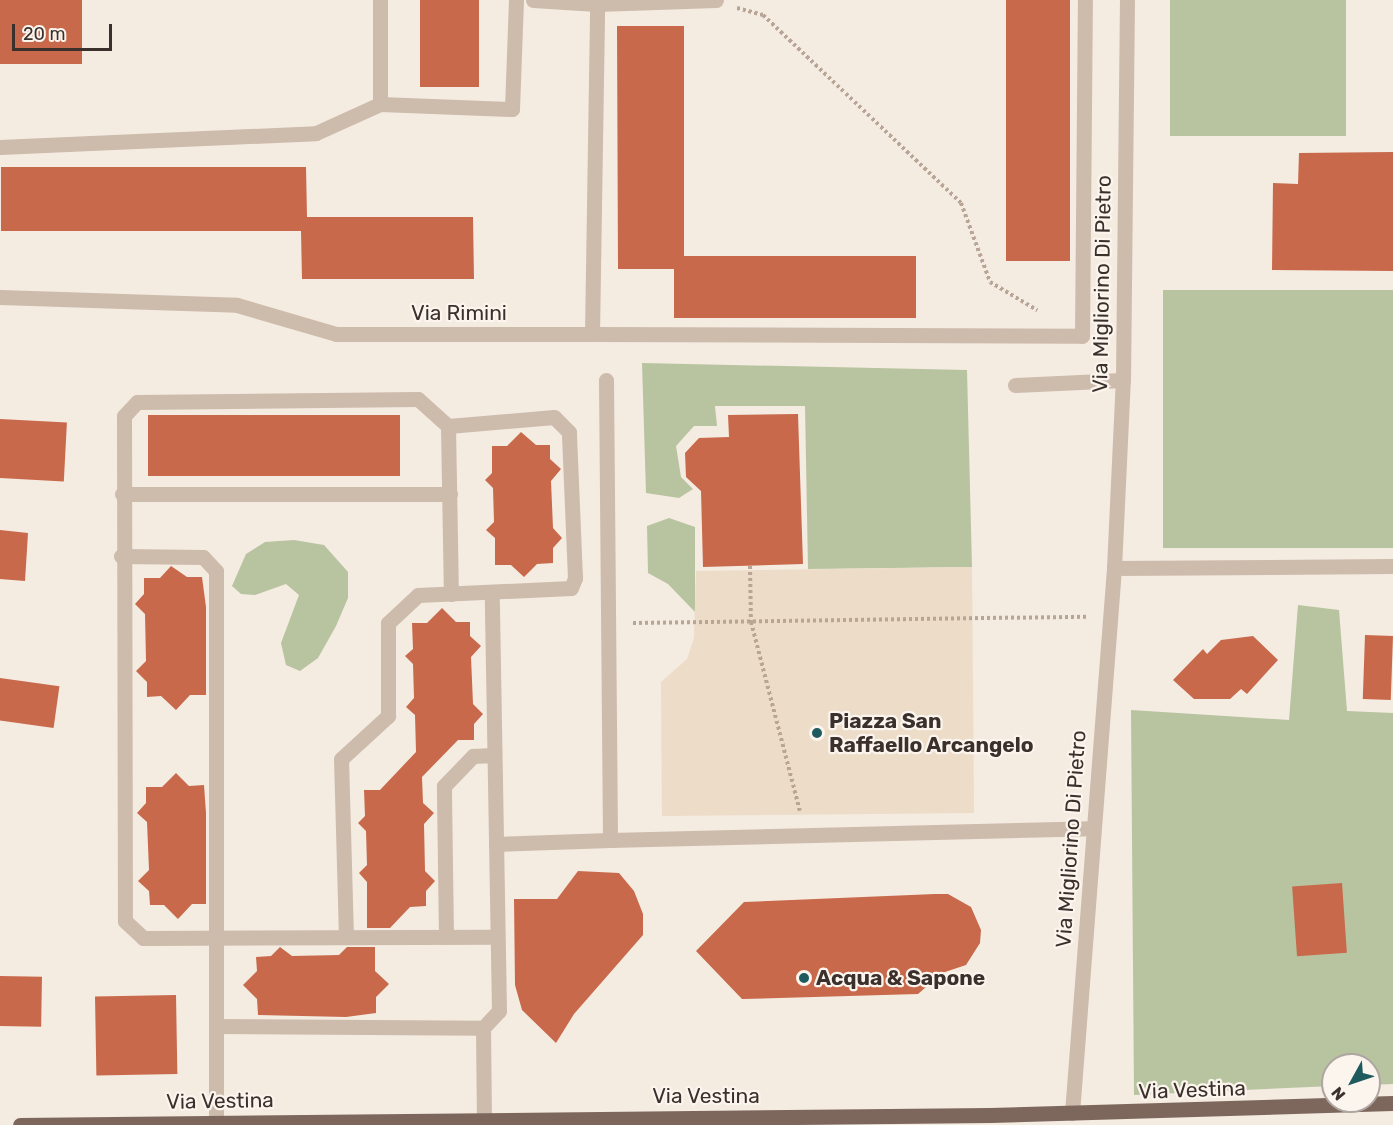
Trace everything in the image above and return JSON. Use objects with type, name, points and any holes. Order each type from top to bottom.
[{"type":"main road","name":"Via Vestina","points":[[20,1125],[1072,1113],[1393,1103]]},
{"type":"street","points":[[380,0],[380,104]]},
{"type":"street","points":[[0,147],[316,133],[380,104],[512,109],[516,0]]},
{"type":"street","points":[[533,0],[597,4],[716,1]]},
{"type":"street","name":"Via Rimini","points":[[0,297],[237,304],[336,334],[1082,336],[1085,0]]},
{"type":"street","name":"Via Migliorino Di Pietro","points":[[1072,1113],[1092,828],[1114,568],[1123,380],[1127,0]]},
{"type":"street","points":[[592,334],[597,4]]},
{"type":"street","points":[[606,380],[610,840]]},
{"type":"street","points":[[1015,385],[1123,380]]},
{"type":"street","points":[[451,594],[448,426],[418,399],[137,402],[124,416],[122,494],[124,921],[143,938],[497,937]]},
{"type":"street","points":[[346,937],[341,759],[388,716],[388,623],[418,595],[563,591],[574,583],[569,432],[554,417],[448,426]]},
{"type":"street","points":[[122,494],[450,494]]},
{"type":"street","points":[[122,556],[202,557],[216,571],[219,939],[216,1122]]},
{"type":"street","points":[[1114,568],[1393,566]]},
{"type":"street","points":[[484,1118],[483,1028],[499,1011],[492,594]]},
{"type":"street","points":[[446,937],[444,786],[473,756],[494,755]]},
{"type":"street","points":[[496,844],[1092,828]]},
{"type":"street","points":[[217,1026],[483,1028]]},
{"type":"path","points":[[716,1],[763,15],[961,203],[990,282],[1041,312]]},
{"type":"path","points":[[750,566],[751,622],[806,836]]},
{"type":"path","points":[[608,624],[1109,617]]},
{"type":"green space","points":[[1170,0],[1346,0],[1346,136],[1170,136]]},
{"type":"green space","points":[[1163,290],[1393,290],[1393,548],[1163,548]]},
{"type":"green space","points":[[642,363],[967,370],[972,567],[808,569],[805,406],[715,406],[717,426],[694,426],[676,446],[681,477],[693,489],[679,498],[646,493]]},
{"type":"green space","points":[[669,518],[695,527],[695,612],[668,584],[648,573],[647,526]]},
{"type":"green space","points":[[294,540],[324,545],[348,572],[348,598],[336,626],[318,658],[300,671],[286,665],[281,643],[299,595],[286,584],[255,595],[241,594],[232,586],[246,554],[265,542]]},
{"type":"green space","points":[[1298,605],[1339,610],[1347,711],[1393,713],[1393,1084],[1381,1084],[1381,1053],[1321,1053],[1321,1087],[1134,1095],[1131,710],[1289,720]]},
{"type":"shaded area","name":"Piazza San Raffaello Arcangelo","points":[[972,567],[974,813],[662,816],[661,682],[687,659],[694,638],[696,571]]},
{"type":"building","points":[[0,0],[82,0],[82,64],[0,64]]},
{"type":"building","points":[[420,0],[479,0],[479,87],[420,87]]},
{"type":"building","points":[[1006,0],[1070,0],[1070,261],[1006,261]]},
{"type":"building","points":[[617,26],[684,26],[684,256],[916,256],[916,318],[674,318],[674,269],[618,269]]},
{"type":"building","points":[[1393,152],[1393,271],[1272,270],[1273,183],[1298,184],[1299,153]]},
{"type":"building","points":[[1,167],[306,167],[307,217],[473,217],[474,279],[302,279],[301,231],[1,231]]},
{"type":"building","points":[[798,414],[803,564],[703,567],[701,491],[686,477],[685,453],[699,438],[729,437],[728,415]]},
{"type":"building","points":[[148,415],[400,415],[400,476],[148,476]]},
{"type":"building","points":[[0,419],[67,423],[64,481],[0,478]]},
{"type":"building","points":[[521,432],[536,445],[550,445],[550,459],[561,469],[551,481],[553,528],[562,538],[553,548],[553,563],[537,564],[524,577],[511,565],[495,565],[495,538],[486,530],[494,522],[493,488],[485,480],[492,473],[492,446],[507,446]]},
{"type":"building","points":[[0,530],[28,533],[25,581],[0,579]]},
{"type":"building","points":[[171,566],[187,577],[202,577],[206,607],[206,695],[190,695],[176,710],[161,696],[147,697],[147,682],[136,671],[146,661],[145,614],[135,604],[144,594],[144,578],[160,578]]},
{"type":"building","points":[[442,608],[456,622],[470,622],[470,636],[481,646],[471,657],[473,704],[483,714],[474,724],[474,740],[458,740],[422,777],[423,803],[434,813],[424,824],[425,871],[435,881],[426,891],[426,906],[410,907],[390,928],[367,928],[367,882],[359,873],[367,865],[366,831],[358,823],[365,816],[364,790],[380,790],[416,752],[415,715],[406,707],[414,698],[413,664],[405,656],[413,649],[412,623],[427,623]]},
{"type":"building","points":[[1365,635],[1393,636],[1391,700],[1363,699]]},
{"type":"building","points":[[1253,636],[1278,660],[1247,694],[1241,689],[1230,699],[1194,699],[1173,680],[1203,649],[1207,654],[1221,640]]},
{"type":"building","points":[[0,678],[59,686],[54,728],[0,720]]},
{"type":"building","points":[[176,773],[189,786],[204,785],[206,813],[206,904],[192,904],[178,919],[164,905],[150,905],[149,891],[138,881],[149,870],[147,822],[137,813],[146,803],[146,787],[162,787]]},
{"type":"building","points":[[578,871],[619,873],[634,891],[643,914],[643,935],[574,1014],[556,1043],[522,1010],[515,985],[514,899],[557,899]]},
{"type":"building","points":[[1342,883],[1347,953],[1297,956],[1292,886]]},
{"type":"building","points":[[948,894],[971,907],[981,930],[980,943],[966,965],[942,973],[918,994],[742,999],[696,951],[744,902]]},
{"type":"building","points":[[280,947],[292,956],[339,955],[347,947],[375,947],[375,971],[389,984],[376,997],[376,1013],[346,1017],[258,1015],[257,999],[243,985],[257,971],[256,957],[271,956]]},
{"type":"building","points":[[0,976],[42,977],[41,1027],[0,1026]]},
{"type":"building","points":[[176,995],[177,1074],[96,1075],[95,996]]},
{"type":"place","name":"Piazza San Raffaello Arcangelo","points":[[817,733]]},
{"type":"place","name":"Acqua & Sapone","points":[[804,978]]}]
